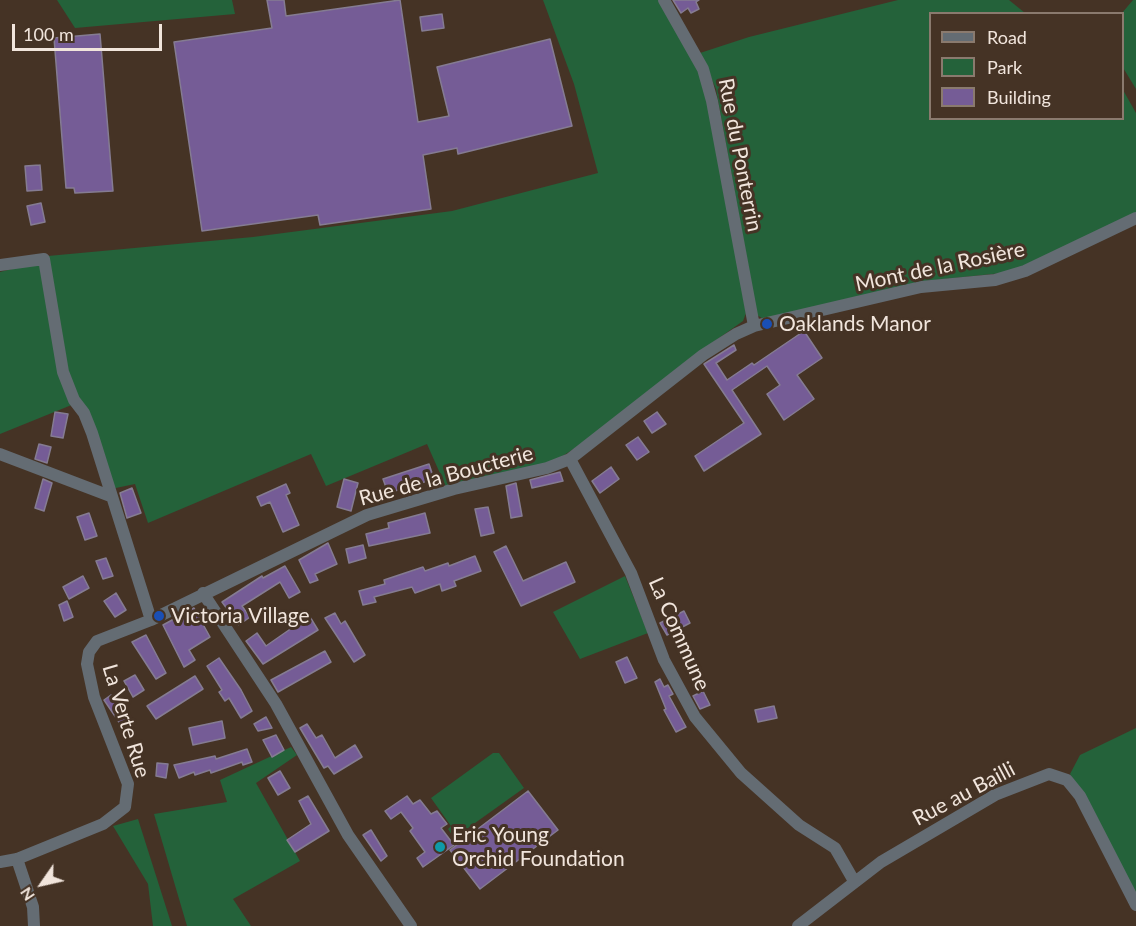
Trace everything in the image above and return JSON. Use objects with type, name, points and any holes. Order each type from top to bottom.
[{"type":"street","name":"Rue du Ponterrin","points":[[664,0],[703,69],[709,90],[754,326]]},
{"type":"street","name":"Mont de la Rosière","points":[[570,459],[703,355],[736,334],[754,326],[921,287],[995,280],[1025,272],[1136,218]]},
{"type":"street","points":[[0,265],[44,259],[63,372],[74,400],[84,413],[92,433],[151,620]]},
{"type":"street","points":[[0,454],[110,496]]},
{"type":"street","name":"Rue de la Boucterie","points":[[151,620],[367,515],[454,489],[547,468],[570,459]]},
{"type":"street","name":"La Commune","points":[[570,459],[631,573],[664,660],[695,717],[741,773],[799,825],[835,848],[854,881]]},
{"type":"street","points":[[203,593],[276,704],[348,835],[411,926]]},
{"type":"street","name":"La Verte Rue","points":[[0,862],[17,859],[103,824],[125,807],[128,784],[94,697],[87,664],[89,652],[97,641],[151,620]]},
{"type":"street","name":"Rue au Bailli","points":[[798,926],[881,862],[996,795],[1049,774],[1067,780],[1080,796],[1136,905]]},
{"type":"street","points":[[17,859],[33,908],[34,926]]},
{"type":"green space","points":[[57,0],[232,0],[235,14],[75,28]]},
{"type":"green space","points":[[543,0],[660,0],[700,73],[716,137],[746,313],[743,321],[688,360],[586,441],[561,457],[536,468],[446,487],[427,444],[326,486],[311,454],[148,523],[135,484],[111,489],[70,381],[48,256],[253,237],[452,211],[598,173],[574,84]]},
{"type":"green space","points":[[898,0],[1009,0],[1024,12],[929,12],[929,120],[1124,120],[1124,92],[1136,113],[1136,213],[1028,266],[1002,273],[925,281],[765,320],[757,315],[716,89],[700,53],[749,37]]},
{"type":"green space","points":[[1133,0],[1136,0],[1136,89],[1124,69],[1123,12]]},
{"type":"green space","points":[[36,263],[43,270],[74,404],[0,434],[0,272]]},
{"type":"green space","points":[[625,576],[648,633],[580,659],[553,612]]},
{"type":"green space","points":[[1136,728],[1136,899],[1097,817],[1070,774],[1080,755]]},
{"type":"green space","points":[[291,747],[297,755],[256,783],[300,861],[233,899],[251,926],[187,926],[154,814],[227,802],[220,780]]},
{"type":"green space","points":[[493,753],[499,753],[524,788],[454,838],[448,829],[451,826],[431,798]]},
{"type":"green space","points":[[138,819],[172,926],[153,926],[148,884],[113,826]]},
{"type":"building","points":[[267,0],[284,0],[286,16],[400,0],[418,122],[449,116],[437,67],[550,39],[572,126],[458,154],[457,148],[423,155],[431,209],[320,225],[318,215],[202,231],[174,42],[272,28]]},
{"type":"building","points":[[673,0],[699,0],[696,2],[699,9],[691,13],[688,8],[681,13]]},
{"type":"building","points":[[442,14],[444,28],[422,31],[420,17]]},
{"type":"building","points":[[100,34],[113,191],[75,193],[74,188],[66,188],[54,38]]},
{"type":"building","points":[[40,165],[42,190],[27,191],[25,166]]},
{"type":"building","points":[[41,203],[45,222],[31,225],[27,206]]},
{"type":"building","points":[[804,331],[822,358],[797,375],[814,399],[784,420],[767,394],[780,385],[767,366],[732,390],[761,434],[704,471],[695,456],[744,423],[704,364],[734,345],[736,350],[716,363],[727,380],[752,363],[754,365]]},
{"type":"building","points":[[55,412],[68,414],[63,438],[51,436]]},
{"type":"building","points":[[657,412],[666,424],[652,433],[644,421]]},
{"type":"building","points":[[638,437],[649,452],[637,460],[626,445]]},
{"type":"building","points":[[39,444],[51,447],[47,463],[35,459]]},
{"type":"building","points":[[429,464],[434,479],[388,493],[383,479]]},
{"type":"building","points":[[611,467],[619,479],[600,493],[592,481]]},
{"type":"building","points":[[560,472],[563,481],[532,488],[530,480]]},
{"type":"building","points":[[43,479],[52,483],[44,511],[35,508]]},
{"type":"building","points":[[344,479],[358,483],[351,511],[337,507]]},
{"type":"building","points":[[516,483],[522,516],[511,518],[506,486]]},
{"type":"building","points":[[286,484],[290,493],[286,495],[299,525],[283,532],[270,502],[261,506],[257,497]]},
{"type":"building","points":[[132,488],[141,513],[127,518],[120,493]]},
{"type":"building","points":[[488,507],[494,533],[481,536],[475,509]]},
{"type":"building","points":[[89,513],[97,536],[85,540],[77,517]]},
{"type":"building","points":[[425,513],[430,533],[369,546],[366,534],[389,528],[388,523]]},
{"type":"building","points":[[328,543],[337,564],[315,574],[318,580],[310,583],[299,560]]},
{"type":"building","points":[[363,545],[366,558],[349,563],[346,549]]},
{"type":"building","points":[[506,546],[523,581],[566,562],[575,582],[521,606],[494,552]]},
{"type":"building","points":[[475,556],[481,571],[454,581],[456,586],[442,591],[440,584],[415,593],[412,587],[374,597],[376,602],[363,605],[359,591],[385,584],[384,580],[423,567],[425,571],[448,563],[449,566]]},
{"type":"building","points":[[106,558],[113,576],[103,579],[96,561]]},
{"type":"building","points":[[285,566],[300,592],[289,598],[280,582],[242,606],[250,617],[239,625],[222,602],[262,576],[263,578]]},
{"type":"building","points":[[83,576],[89,588],[69,599],[63,587]]},
{"type":"building","points":[[116,593],[126,610],[115,617],[104,601]]},
{"type":"building","points":[[67,601],[73,617],[64,621],[59,605]]},
{"type":"building","points":[[194,608],[210,637],[189,650],[195,660],[184,667],[163,625]]},
{"type":"building","points":[[684,611],[690,623],[667,635],[660,623]]},
{"type":"building","points":[[307,612],[318,630],[263,664],[246,641],[257,633],[266,646],[299,623],[296,618]]},
{"type":"building","points":[[335,613],[341,624],[345,621],[365,655],[354,662],[325,618]]},
{"type":"building","points":[[146,635],[166,673],[156,679],[132,642]]},
{"type":"building","points":[[325,651],[331,662],[278,692],[271,680]]},
{"type":"building","points":[[627,657],[637,678],[625,683],[616,662]]},
{"type":"building","points":[[219,658],[252,711],[241,718],[229,698],[225,701],[219,692],[222,690],[207,666]]},
{"type":"building","points":[[135,675],[144,690],[133,697],[124,681]]},
{"type":"building","points":[[195,676],[203,689],[156,719],[147,706]]},
{"type":"building","points":[[660,679],[664,687],[668,685],[673,694],[669,696],[686,727],[676,732],[664,710],[666,709],[655,682]]},
{"type":"building","points":[[703,691],[710,705],[700,709],[693,696]]},
{"type":"building","points":[[111,695],[129,718],[121,725],[104,700]]},
{"type":"building","points":[[774,706],[777,718],[758,722],[755,710]]},
{"type":"building","points":[[266,717],[272,728],[258,731],[254,724]]},
{"type":"building","points":[[222,721],[225,738],[193,745],[189,728]]},
{"type":"building","points":[[307,724],[316,738],[322,735],[335,758],[355,745],[362,757],[334,774],[328,766],[324,768],[300,728]]},
{"type":"building","points":[[276,735],[284,750],[272,757],[263,740]]},
{"type":"building","points":[[247,749],[252,762],[243,765],[242,762],[211,773],[210,770],[195,775],[194,772],[179,778],[174,765],[215,756],[216,759]]},
{"type":"building","points":[[157,763],[168,764],[166,778],[156,776]]},
{"type":"building","points":[[280,771],[290,788],[278,795],[268,778]]},
{"type":"building","points":[[528,791],[558,830],[480,889],[450,850]]},
{"type":"building","points":[[308,796],[329,831],[295,852],[287,840],[311,824],[299,801]]},
{"type":"building","points":[[407,796],[413,804],[420,800],[431,814],[437,811],[447,824],[441,828],[454,845],[423,867],[417,858],[425,852],[410,831],[413,828],[401,812],[391,819],[385,811]]},
{"type":"building","points":[[371,830],[387,856],[381,861],[363,835]]},
{"type":"place","name":"Oaklands Manor","points":[[767,324]]},
{"type":"place","name":"Victoria Village","points":[[159,616]]},
{"type":"place","name":"Eric Young Orchid Foundation","points":[[440,847]]}]
